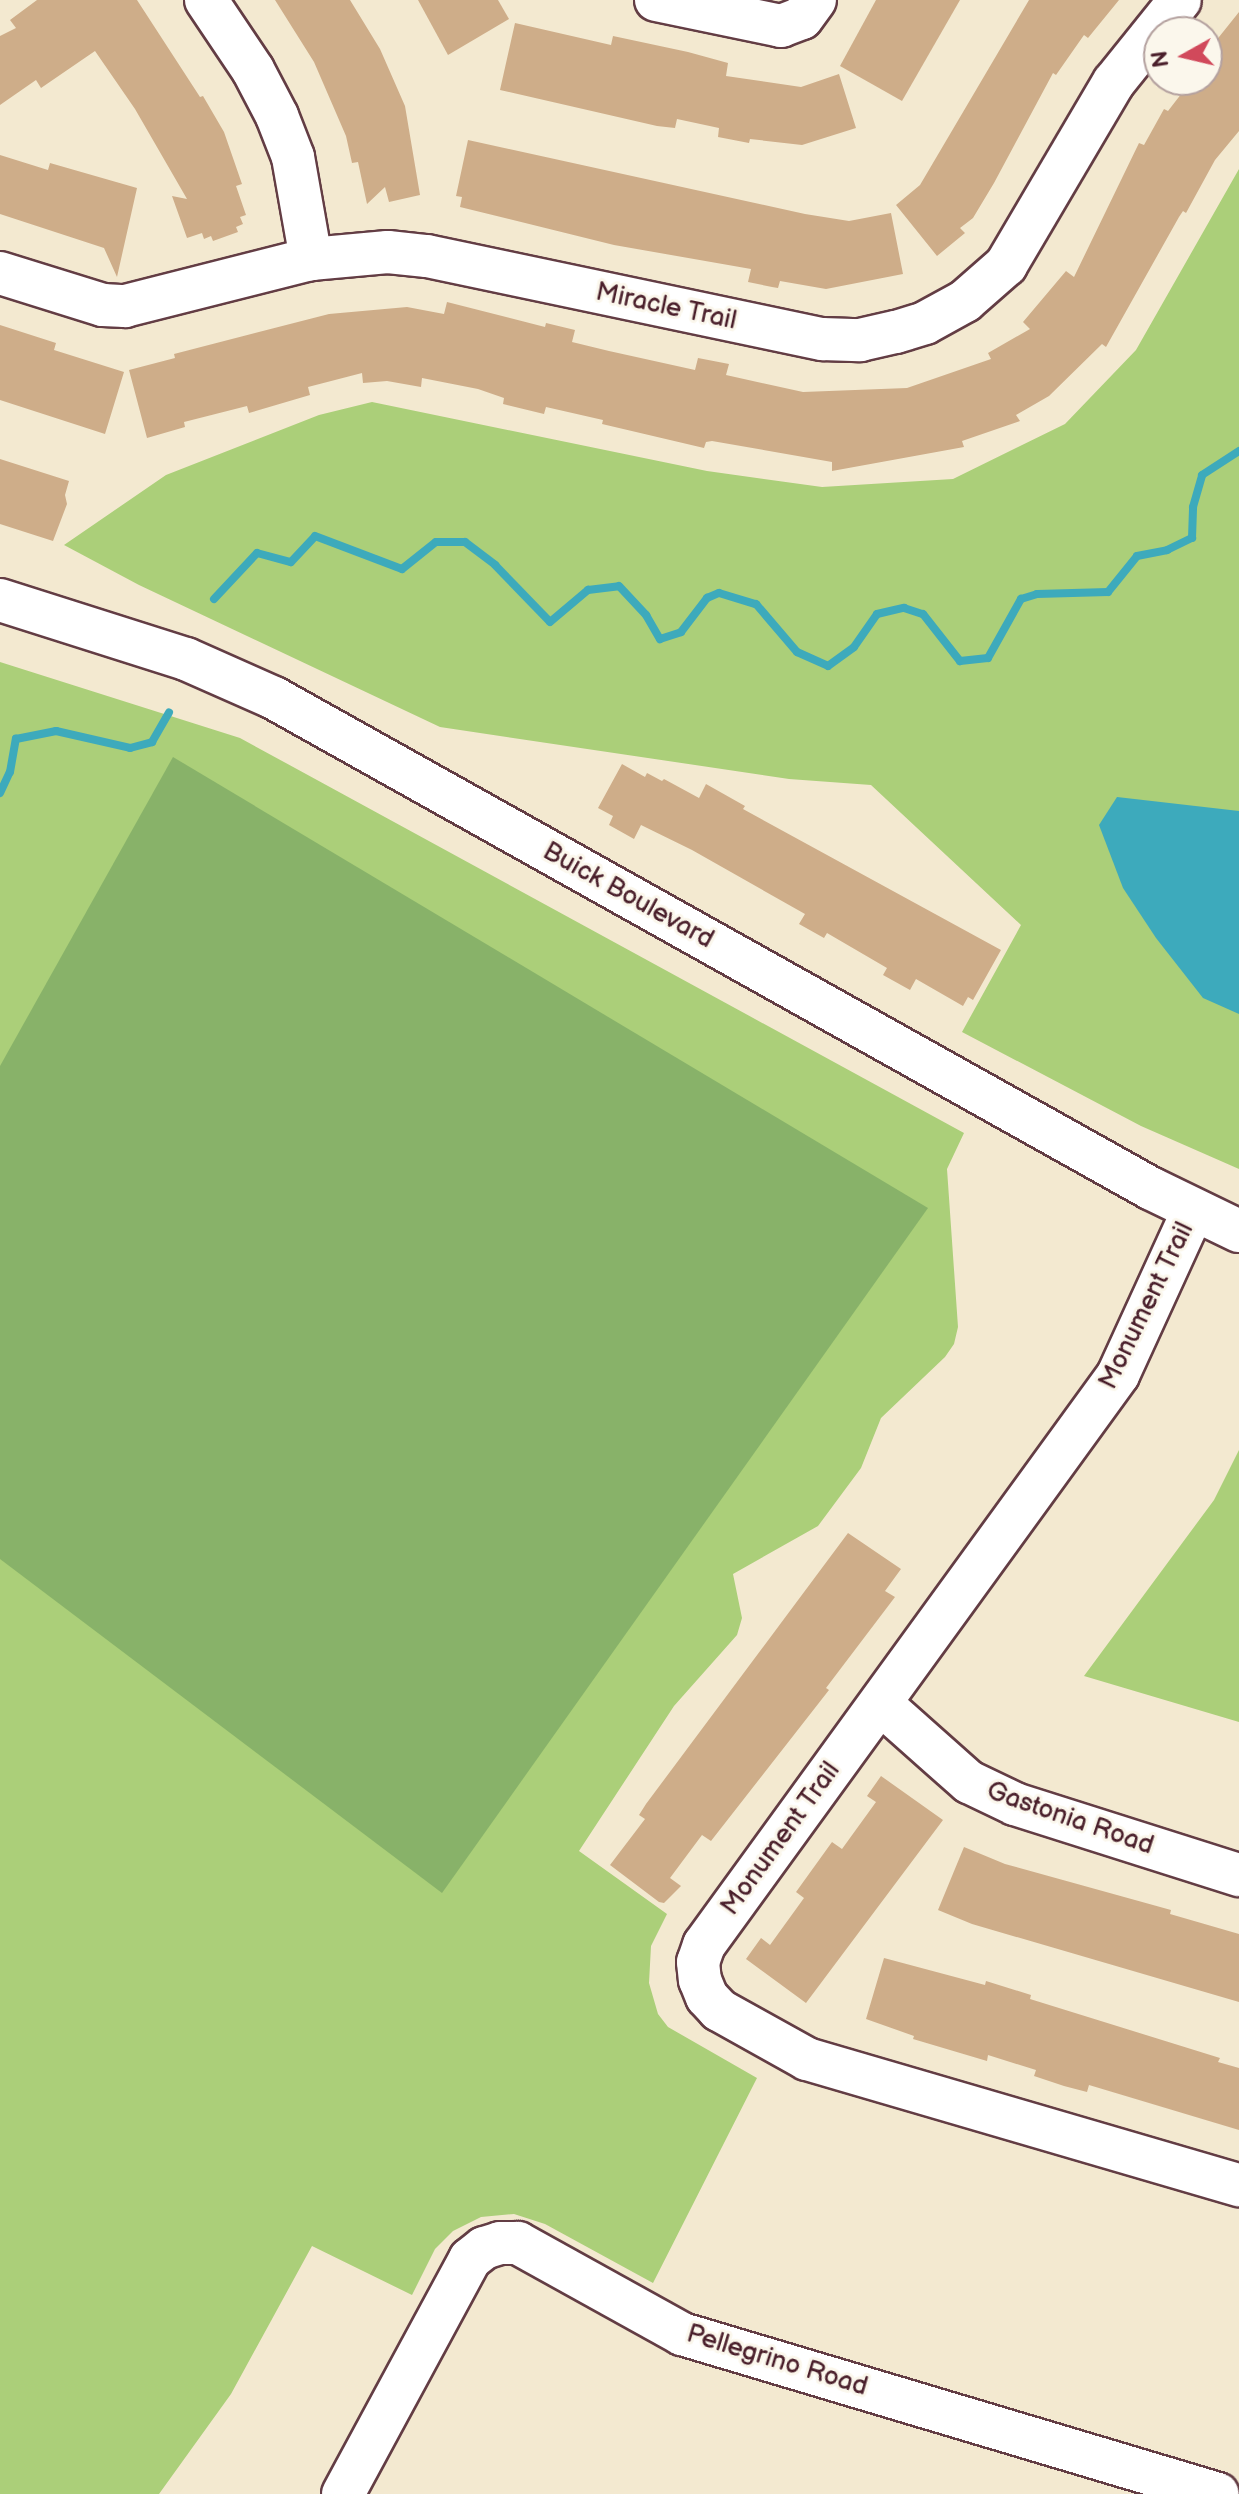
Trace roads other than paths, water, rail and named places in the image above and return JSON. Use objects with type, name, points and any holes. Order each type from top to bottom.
[{"type":"street","points":[[206,0],[253,70],[277,116],[293,157],[311,259]]},
{"type":"street","points":[[656,0],[781,26],[802,18],[815,0]]},
{"type":"street","name":"Miracle Trail","points":[[0,273],[103,305],[125,306],[311,259],[369,252],[408,253],[822,339],[860,340],[896,332],[925,323],[965,301],[1006,265],[1114,82],[1180,0]]},
{"type":"street","name":"Buick Boulevard","points":[[0,600],[137,643],[226,675],[274,698],[1193,1211],[1239,1231]]},
{"type":"street","name":"Monument Trail","points":[[1193,1211],[1118,1375],[704,1945],[698,1962],[700,1980],[707,1997],[719,2010],[807,2059],[1239,2185]]},
{"type":"street","name":"Gastonia Road","points":[[881,1704],[969,1782],[1015,1804],[1239,1875]]},
{"type":"street","name":"Pellegrino Road","points":[[346,2493],[470,2259],[484,2248],[500,2243],[518,2243],[682,2334],[1218,2494]]},
{"type":"water","points":[[1117,797],[1239,811],[1239,1014],[1203,998],[1156,938],[1123,888],[1099,825]]},
{"type":"waterway","points":[[214,599],[257,553],[291,562],[315,536],[402,569],[436,542],[465,542],[495,565],[550,622],[588,590],[619,586],[646,615],[660,639],[681,632],[707,598],[719,593],[756,604],[797,652],[828,666],[854,647],[877,614],[904,608],[923,614],[960,661],[988,658],[1021,599],[1037,594],[1108,592],[1137,556],[1167,550],[1192,538],[1193,507],[1202,475],[1239,451]]},
{"type":"waterway","points":[[0,793],[10,772],[16,739],[56,731],[130,748],[152,742],[169,712]]}]
